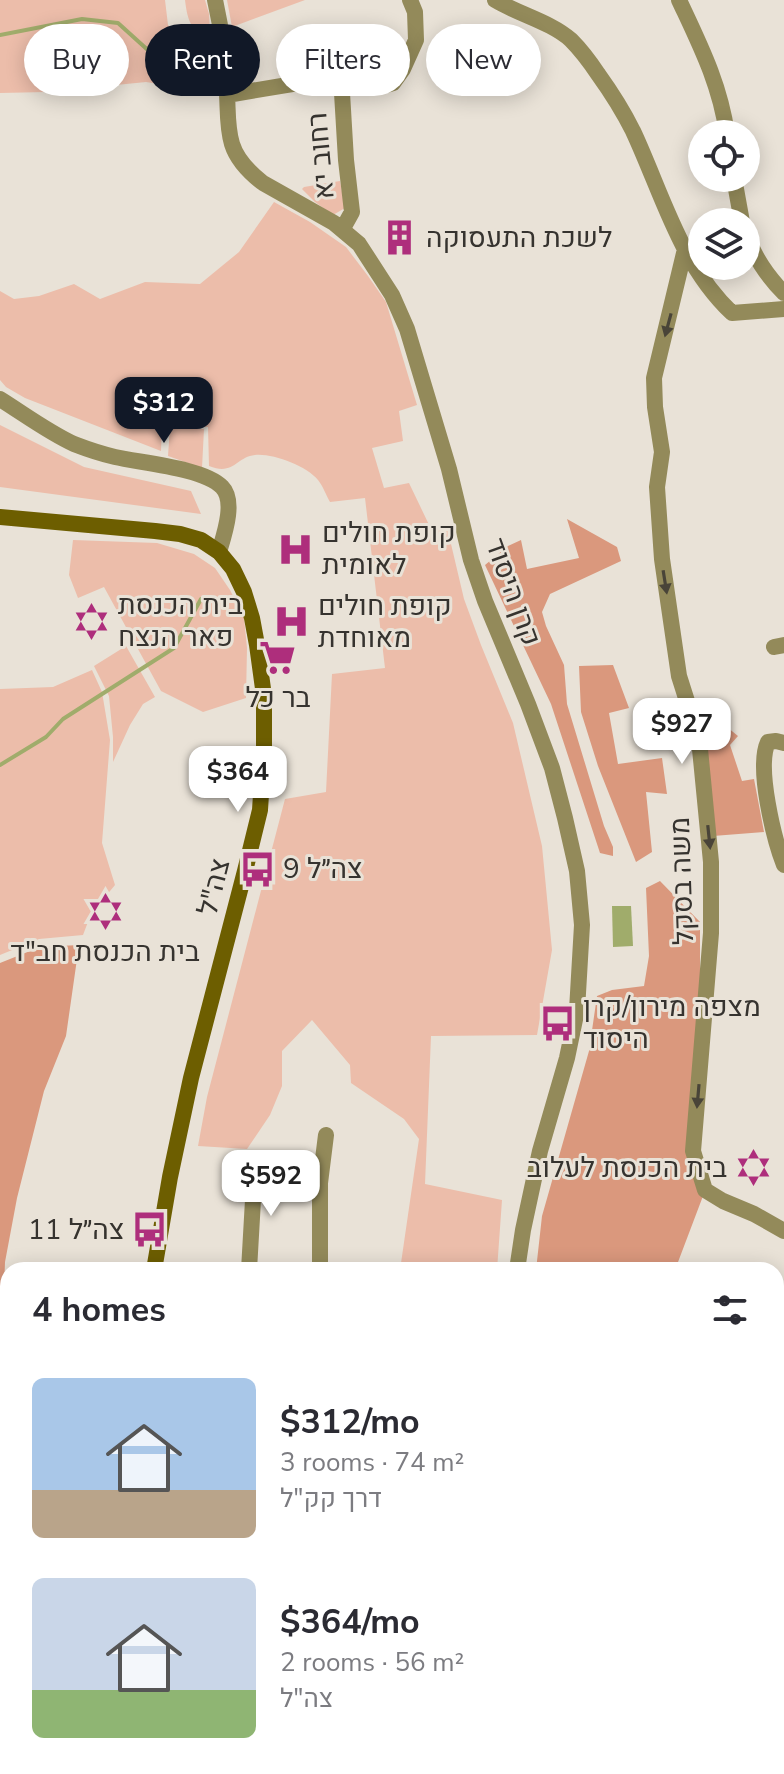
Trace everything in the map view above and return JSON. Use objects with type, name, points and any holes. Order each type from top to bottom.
[{"type":"street","name":"קרן היסוד","points":[[215,0],[219,24]]},
{"type":"street","points":[[410,0],[415,12],[416,40],[410,53]]},
{"type":"street","points":[[495,0],[570,39],[588,61],[633,131],[673,225],[711,291],[732,313],[784,309]]},
{"type":"street","points":[[679,0],[717,84],[725,120]]},
{"type":"street","name":"קרן היסוד","points":[[227,96],[232,145],[241,161],[263,183],[312,209],[359,244],[392,295],[407,329],[449,469],[471,560],[552,768],[577,871],[582,925],[577,1010],[567,1058],[540,1151],[518,1262]]},
{"type":"street","name":"רחוב יא","points":[[342,96],[352,212],[342,230]]},
{"type":"street","name":"משה בסקל","points":[[685,249],[654,385],[662,452],[657,487],[662,559],[679,676],[699,739],[711,862],[711,933],[693,1151],[705,1190],[784,1231]]},
{"type":"street","points":[[760,262],[784,293]]},
{"type":"street","points":[[0,399],[74,444],[112,456],[199,474],[215,481],[224,489],[228,501],[228,523],[219,552],[201,540],[180,534],[0,517]]},
{"type":"street","name":"צה\"ל","points":[[155,1262],[191,1078],[260,810],[264,696],[257,645],[244,592],[233,569],[219,552]]},
{"type":"street","points":[[784,743],[768,742],[765,747],[765,782],[772,824],[784,865]]},
{"type":"street","points":[[320,1262],[320,1183],[326,1135]]},
{"type":"street","points":[[249,1262],[255,1165]]},
{"type":"shaded area","points":[[0,0],[165,0],[168,24],[145,24],[145,82],[129,84],[129,24],[24,24],[24,92],[0,93]]},
{"type":"shaded area","points":[[185,0],[205,0],[210,24],[191,24]]},
{"type":"shaded area","points":[[227,0],[305,0],[240,24],[231,24]]},
{"type":"shaded area","points":[[340,181],[345,208],[333,215],[302,189],[304,187]]},
{"type":"shaded area","points":[[274,202],[346,247],[386,302],[417,405],[399,411],[403,441],[372,448],[384,488],[409,483],[432,531],[447,527],[464,599],[513,723],[542,846],[552,950],[537,1035],[431,1036],[425,1184],[502,1200],[498,1262],[401,1262],[419,1139],[404,1119],[351,1083],[350,1065],[312,1020],[282,1051],[282,1086],[270,1115],[247,1149],[198,1146],[207,1097],[285,799],[326,792],[332,674],[385,668],[365,498],[330,502],[313,475],[298,465],[270,456],[249,456],[224,469],[209,466],[208,427],[162,425],[161,451],[25,398],[0,380],[0,291],[14,299],[39,296],[74,284],[100,299],[145,282],[200,284],[239,252]]},
{"type":"shaded area","points":[[0,425],[84,467],[191,491],[201,514],[0,487]]},
{"type":"shaded area","points":[[170,427],[204,429],[202,468],[168,456]]},
{"type":"shaded area","points":[[567,519],[617,547],[621,561],[550,594],[542,612],[564,665],[567,704],[613,847],[613,856],[600,853],[551,704],[485,565],[508,546],[521,540],[527,569],[579,558]]},
{"type":"shaded area","points":[[73,540],[157,543],[194,554],[215,568],[244,618],[246,698],[203,712],[161,691],[104,587],[78,598],[69,575]]},
{"type":"shaded area","points":[[126,646],[155,697],[143,704],[113,762],[109,696],[94,666]]},
{"type":"shaded area","points":[[613,665],[629,708],[609,713],[618,764],[662,758],[667,794],[646,792],[652,852],[636,862],[598,766],[581,712],[579,666]]},
{"type":"shaded area","points":[[92,670],[102,692],[110,740],[102,843],[115,885],[91,914],[83,935],[39,939],[0,955],[0,689],[53,687]]},
{"type":"shaded area","points":[[717,719],[738,736],[730,745],[742,781],[754,779],[764,832],[713,836],[701,725]]},
{"type":"shaded area","points":[[660,881],[700,922],[700,1023],[693,1144],[703,1196],[678,1262],[537,1262],[542,1216],[589,1051],[597,996],[612,990],[644,986],[649,956],[646,888]]},
{"type":"shaded area","points":[[612,906],[631,906],[633,946],[613,947]]},
{"type":"shaded area","points":[[79,945],[66,1036],[44,1091],[17,1198],[5,1262],[0,1262],[0,963],[40,947]]},
{"type":"waterway","points":[[0,35],[82,19],[118,23],[145,47]]},
{"type":"waterway","points":[[0,765],[46,737],[63,719],[174,648],[201,599]]},
{"type":"place","name":"לשכת התעסוקה","points":[[400,238]]},
{"type":"place","name":"קופת חולים לאומית","points":[[296,549]]},
{"type":"place","name":"בית הכנסת פאר הנצח","points":[[92,621]]},
{"type":"place","name":"קופת חולים מאוחדת","points":[[292,622]]},
{"type":"place","name":"בר כל","points":[[278,658]]},
{"type":"place","name":"צה״ל 9","points":[[257,869]]},
{"type":"place","name":"בית הכנסת חב\"ד","points":[[105,912]]},
{"type":"place","name":"מצפה מירון/קרן היסוד","points":[[557,1023]]},
{"type":"place","name":"בית הכנסת לעלוב","points":[[753,1168]]},
{"type":"place","name":"צה״ל 11","points":[[150,1230]]}]
